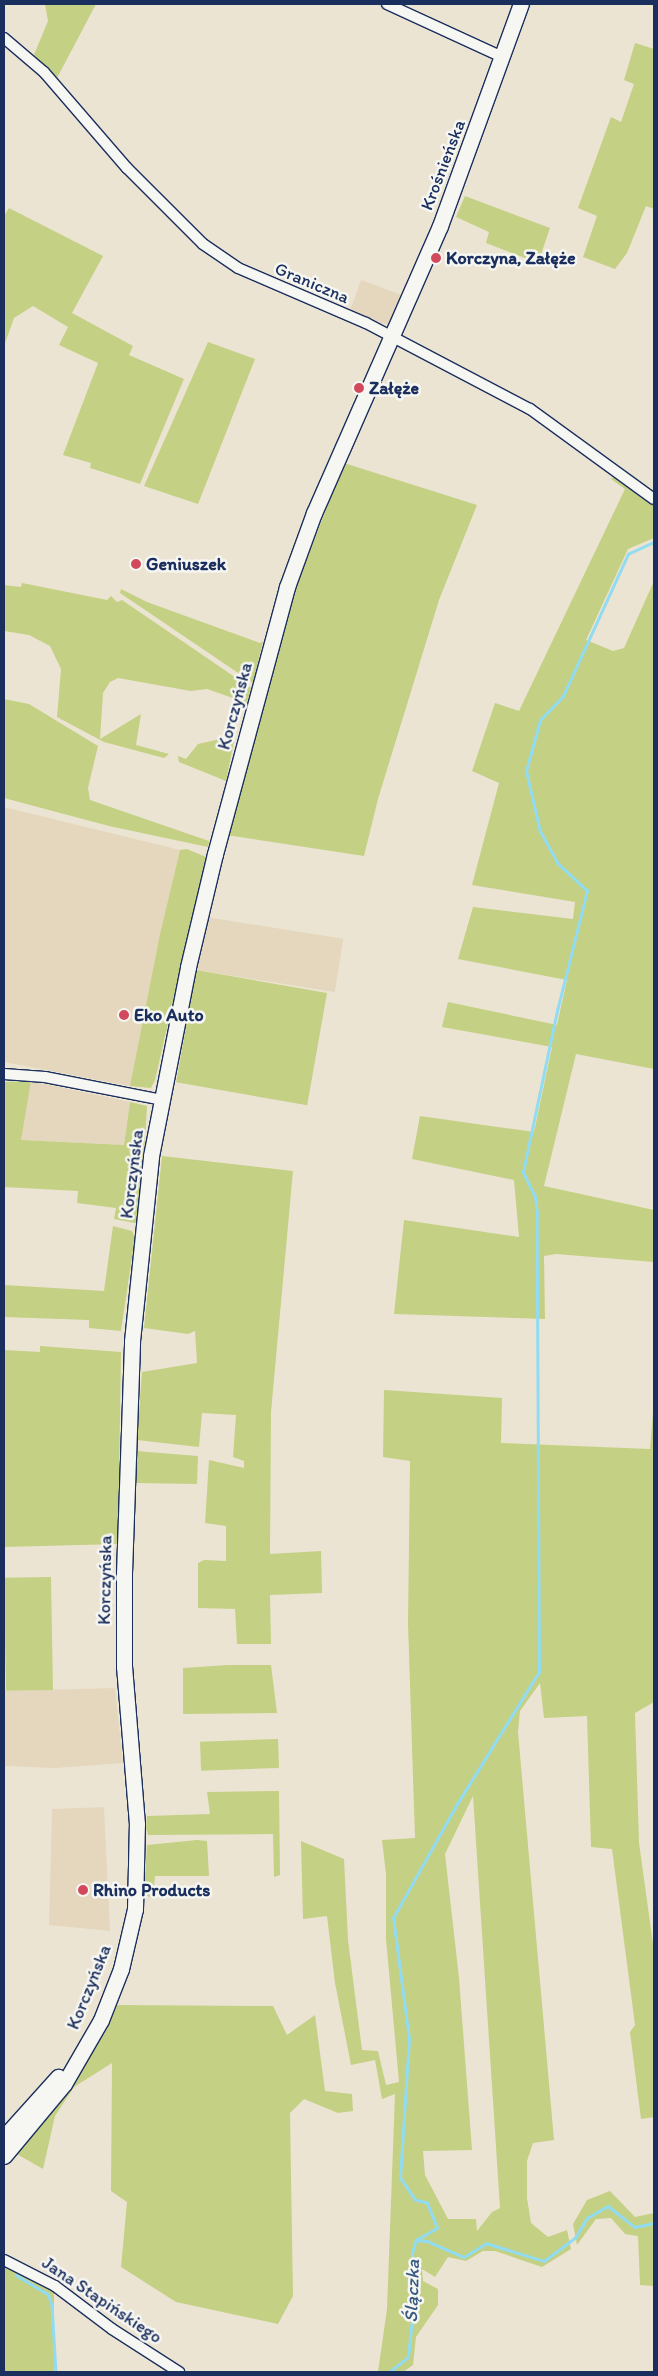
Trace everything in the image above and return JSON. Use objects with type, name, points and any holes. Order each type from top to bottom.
[{"type":"main road","name":"Krośnieńska","points":[[394,337],[440,226],[520,4]]},
{"type":"main road","name":"Korczyńska","points":[[4,2156],[10,2131],[83,2051],[100,2020],[121,1969],[135,1909],[137,1824],[124,1667],[126,1465],[132,1341],[151,1156],[215,854],[287,587],[314,513],[394,337]]},
{"type":"street","points":[[386,4],[502,57]]},
{"type":"street","name":"Graniczna","points":[[4,38],[44,72],[127,168],[203,244],[238,268],[394,337],[530,410],[654,499]]},
{"type":"street","points":[[4,1074],[45,1077],[162,1100]]},
{"type":"street","name":"Jana Stapińskiego","points":[[4,2260],[48,2281],[179,2372]]},
{"type":"shaded area","points":[[361,280],[403,295],[392,326],[350,311]]},
{"type":"shaded area","points":[[4,807],[180,850],[160,934],[130,1086],[4,1062]]},
{"type":"shaded area","points":[[206,917],[343,939],[335,992],[198,970]]},
{"type":"shaded area","points":[[31,1081],[130,1102],[124,1145],[20,1140]]},
{"type":"shaded area","points":[[4,1653],[5,1691],[115,1688],[123,1763],[56,1768],[4,1766]]},
{"type":"shaded area","points":[[104,1807],[110,1931],[49,1925],[52,1809]]},
{"type":"green space","points":[[45,4],[96,4],[57,78],[33,57],[48,21]]},
{"type":"green space","points":[[635,43],[654,49],[654,209],[646,206],[627,253],[615,269],[583,257],[597,216],[578,208],[611,117],[621,122],[634,84],[624,80]]},
{"type":"green space","points":[[465,196],[550,228],[538,263],[486,243],[489,232],[456,217]]},
{"type":"green space","points":[[9,208],[103,256],[72,313],[133,346],[129,355],[184,379],[140,484],[90,468],[91,463],[63,455],[98,363],[59,345],[68,327],[33,306],[14,318],[4,346],[4,216]]},
{"type":"green space","points":[[208,342],[255,359],[198,504],[144,486]]},
{"type":"green space","points":[[344,463],[477,505],[439,600],[378,799],[364,856],[227,835],[286,613]]},
{"type":"green space","points":[[616,475],[654,504],[654,538],[628,549],[586,640],[613,651],[624,648],[654,581],[654,1069],[576,1054],[544,1186],[654,1210],[654,1262],[556,1254],[544,1256],[545,1319],[394,1314],[404,1220],[519,1237],[514,1180],[412,1159],[420,1116],[534,1132],[552,1047],[442,1027],[448,1002],[557,1025],[567,980],[458,959],[473,907],[573,919],[575,902],[472,885],[499,783],[472,771],[495,703],[519,711],[625,489],[611,479]]},
{"type":"green space","points":[[22,583],[107,600],[111,596],[117,602],[122,600],[251,688],[247,703],[207,689],[191,691],[118,678],[110,682],[103,693],[100,739],[141,714],[136,745],[169,754],[164,758],[104,742],[57,717],[61,669],[50,646],[29,635],[4,631],[4,585],[21,587]]},
{"type":"green space","points":[[121,589],[147,602],[260,643],[263,641],[253,683],[120,593]]},
{"type":"green space","points":[[4,699],[29,704],[98,746],[88,788],[90,800],[209,841],[208,847],[109,826],[4,798]]},
{"type":"green space","points":[[216,740],[234,741],[226,781],[179,762],[178,756],[186,759],[198,744]]},
{"type":"green space","points":[[187,849],[206,857],[155,1080],[151,1088],[130,1086],[160,934],[180,850]]},
{"type":"green space","points":[[196,970],[327,993],[307,1105],[176,1082]]},
{"type":"green space","points":[[31,1081],[21,1140],[124,1145],[130,1102],[147,1106],[140,1224],[114,1219],[116,1208],[77,1203],[78,1191],[4,1187],[4,1082]]},
{"type":"green space","points":[[162,1156],[293,1171],[271,1412],[270,1554],[321,1551],[322,1593],[270,1595],[271,1644],[237,1644],[235,1609],[198,1608],[198,1563],[204,1560],[226,1561],[226,1526],[205,1523],[209,1460],[244,1468],[244,1461],[233,1457],[236,1415],[202,1413],[199,1447],[137,1440],[142,1372],[197,1363],[195,1331],[188,1334],[144,1328]]},
{"type":"green space","points":[[113,1226],[132,1231],[135,1237],[121,1331],[89,1328],[89,1320],[4,1317],[4,1285],[104,1291]]},
{"type":"green space","points":[[40,1346],[121,1352],[118,1544],[4,1547],[4,1350],[40,1352]]},
{"type":"green space","points":[[384,1390],[502,1398],[501,1443],[650,1449],[654,1400],[654,1702],[635,1713],[639,1843],[654,1951],[654,2117],[641,2119],[630,2032],[635,2025],[612,1849],[591,1847],[587,1716],[544,1718],[540,1683],[520,1711],[518,1732],[554,2140],[533,2143],[527,2161],[527,2198],[531,2223],[548,2237],[567,2230],[571,2249],[542,2267],[495,2251],[483,2251],[466,2261],[448,2257],[435,2277],[422,2269],[423,2281],[438,2289],[438,2305],[416,2337],[413,2365],[403,2372],[378,2372],[387,2309],[395,2094],[382,2099],[375,2060],[351,2065],[335,1983],[327,1916],[303,1919],[301,1841],[344,1859],[348,1940],[362,2050],[378,2051],[386,2085],[399,2082],[386,1939],[386,1874],[382,1840],[415,1838],[408,1624],[410,1461],[383,1457]],"holes":[[[473,1796],[500,2208],[492,2212],[477,2231],[476,2219],[448,2219],[425,2175],[423,2151],[472,2150],[459,1978],[445,1854]]]},
{"type":"green space","points":[[136,1451],[198,1456],[197,1484],[136,1483]]},
{"type":"green space","points":[[51,1577],[53,1690],[6,1691],[4,1578]]},
{"type":"green space","points":[[271,1665],[277,1713],[183,1714],[183,1668]]},
{"type":"green space","points":[[278,1739],[279,1768],[201,1771],[200,1742]]},
{"type":"green space","points":[[279,1791],[280,1875],[274,1877],[273,1834],[148,1835],[146,1828],[147,1816],[210,1814],[207,1792]]},
{"type":"green space","points":[[197,1840],[207,1841],[209,1876],[155,1876],[153,1899],[144,1894],[147,1845]]},
{"type":"green space","points":[[117,2005],[273,2006],[287,2035],[315,2015],[325,2091],[352,2094],[353,2111],[338,2113],[304,2099],[290,2113],[293,2296],[278,2324],[176,2302],[121,2267],[127,2202],[111,2191],[112,2063],[74,2087],[55,2116],[43,2169],[15,2153],[73,2084],[107,2029]]},
{"type":"green space","points":[[610,2191],[635,2217],[654,2213],[654,2286],[640,2285],[638,2236],[625,2234],[611,2218],[596,2219],[577,2245],[573,2224],[587,2200]]},
{"type":"green space","points":[[4,2266],[54,2292],[54,2372],[4,2372]]},
{"type":"waterway","points":[[416,2240],[437,2228],[427,2203],[415,2200],[400,2178],[409,2039],[393,1918],[457,1804],[539,1672],[537,1214],[535,1197],[523,1172],[557,1011],[587,891],[558,864],[540,832],[526,771],[540,720],[563,696],[628,554],[654,542]]},
{"type":"waterway","name":"Ślączka","points":[[389,2372],[408,2357],[414,2301],[412,2253],[416,2240],[427,2241],[464,2257],[486,2243],[544,2261],[575,2238],[587,2218],[608,2206],[635,2227],[654,2223]]},
{"type":"waterway","points":[[16,2275],[48,2294],[52,2305],[56,2372]]},
{"type":"place","name":"Korczyna, Załęże","points":[[436,258]]},
{"type":"place","name":"Załęże","points":[[359,388]]},
{"type":"place","name":"Geniuszek","points":[[136,564]]},
{"type":"place","name":"Eko Auto","points":[[124,1015]]},
{"type":"place","name":"Rhino Products","points":[[83,1890]]}]
